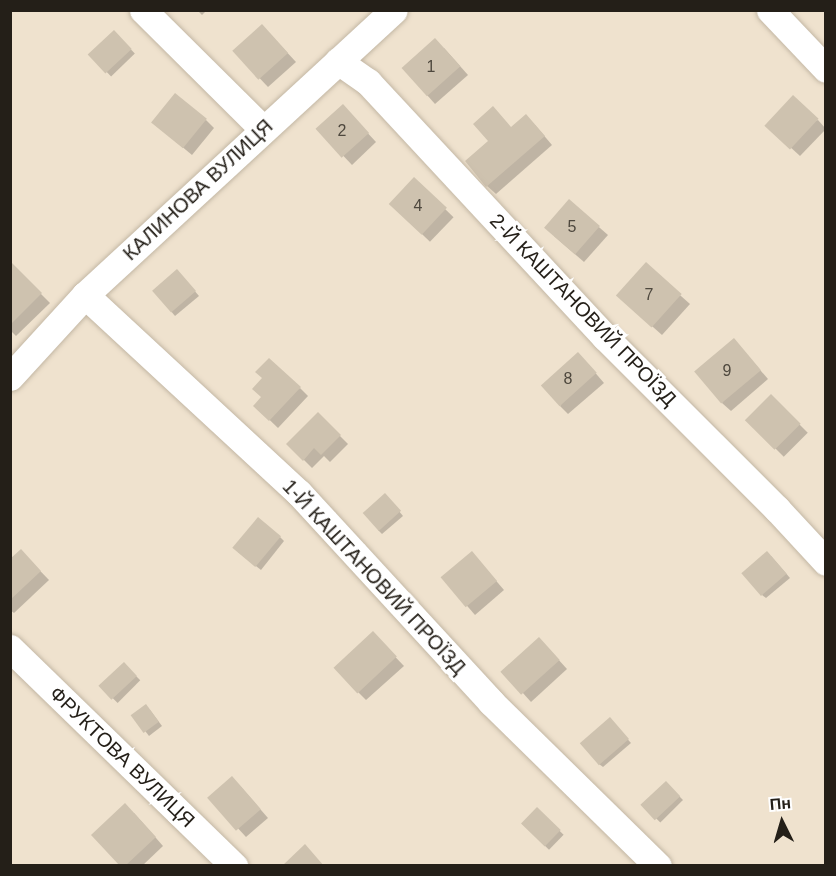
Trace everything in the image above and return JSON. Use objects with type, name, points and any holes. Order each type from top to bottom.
[{"type":"street","points":[[143,10],[263,129]]},
{"type":"street","name":"КАЛИНОВА ВУЛИЦЯ","points":[[12,373],[85,295],[394,10]]},
{"type":"street","points":[[770,10],[825,69]]},
{"type":"street","name":"2-Й КАШТАНОВИЙ ПРОЇЗД","points":[[338,61],[368,82],[605,337],[777,509],[825,562]]},
{"type":"street","name":"1-Й КАШТАНОВИЙ ПРОЇЗД","points":[[85,295],[298,493],[490,702],[658,866]]},
{"type":"street","name":"ФРУКТОВА ВУЛИЦЯ","points":[[10,648],[234,866]]},
{"type":"building","points":[[262,24],[288,53],[258,80],[232,51]]},
{"type":"building","points":[[114,30],[132,49],[105,74],[88,55]]},
{"type":"building","points":[[435,38],[460,66],[427,96],[402,68]]},
{"type":"building","points":[[175,93],[207,119],[183,148],[151,123]]},
{"type":"building","points":[[793,95],[819,119],[790,150],[764,126]]},
{"type":"building","points":[[343,104],[369,133],[342,158],[316,129]]},
{"type":"building","points":[[493,106],[511,127],[526,114],[545,136],[486,187],[465,161],[488,141],[473,124]]},
{"type":"building","points":[[414,177],[447,208],[422,235],[389,204]]},
{"type":"building","points":[[569,199],[600,226],[575,255],[544,228]]},
{"type":"building","points":[[10,261],[42,293],[10,325]]},
{"type":"building","points":[[646,262],[682,294],[652,328],[616,295]]},
{"type":"building","points":[[177,269],[196,291],[171,313],[152,291]]},
{"type":"building","points":[[734,338],[761,370],[721,404],[694,371]]},
{"type":"building","points":[[578,352],[597,373],[560,406],[541,385]]},
{"type":"building","points":[[269,358],[301,387],[269,421],[253,406],[261,397],[252,389],[262,378],[255,372]]},
{"type":"building","points":[[771,394],[801,424],[775,450],[745,420]]},
{"type":"building","points":[[318,412],[341,435],[321,455],[314,448],[303,461],[286,444]]},
{"type":"building","points":[[385,493],[401,511],[379,531],[363,513]]},
{"type":"building","points":[[258,517],[281,536],[255,567],[232,548]]},
{"type":"building","points":[[21,549],[41,571],[10,600],[10,559]]},
{"type":"building","points":[[472,551],[497,581],[466,607],[441,577]]},
{"type":"building","points":[[767,551],[787,574],[761,596],[741,573]]},
{"type":"building","points":[[373,631],[397,657],[357,693],[334,668]]},
{"type":"building","points":[[539,637],[560,660],[521,695],[500,672]]},
{"type":"building","points":[[124,662],[137,676],[111,700],[98,686]]},
{"type":"building","points":[[146,704],[159,722],[144,733],[131,715]]},
{"type":"building","points":[[610,717],[629,739],[599,765],[580,743]]},
{"type":"building","points":[[232,776],[261,809],[236,831],[207,798]]},
{"type":"building","points":[[666,781],[680,796],[655,820],[640,805]]},
{"type":"building","points":[[125,803],[156,837],[125,866],[120,866],[91,835]]},
{"type":"building","points":[[537,807],[561,830],[545,846],[521,824]]},
{"type":"building","points":[[305,844],[324,866],[282,866]]}]
